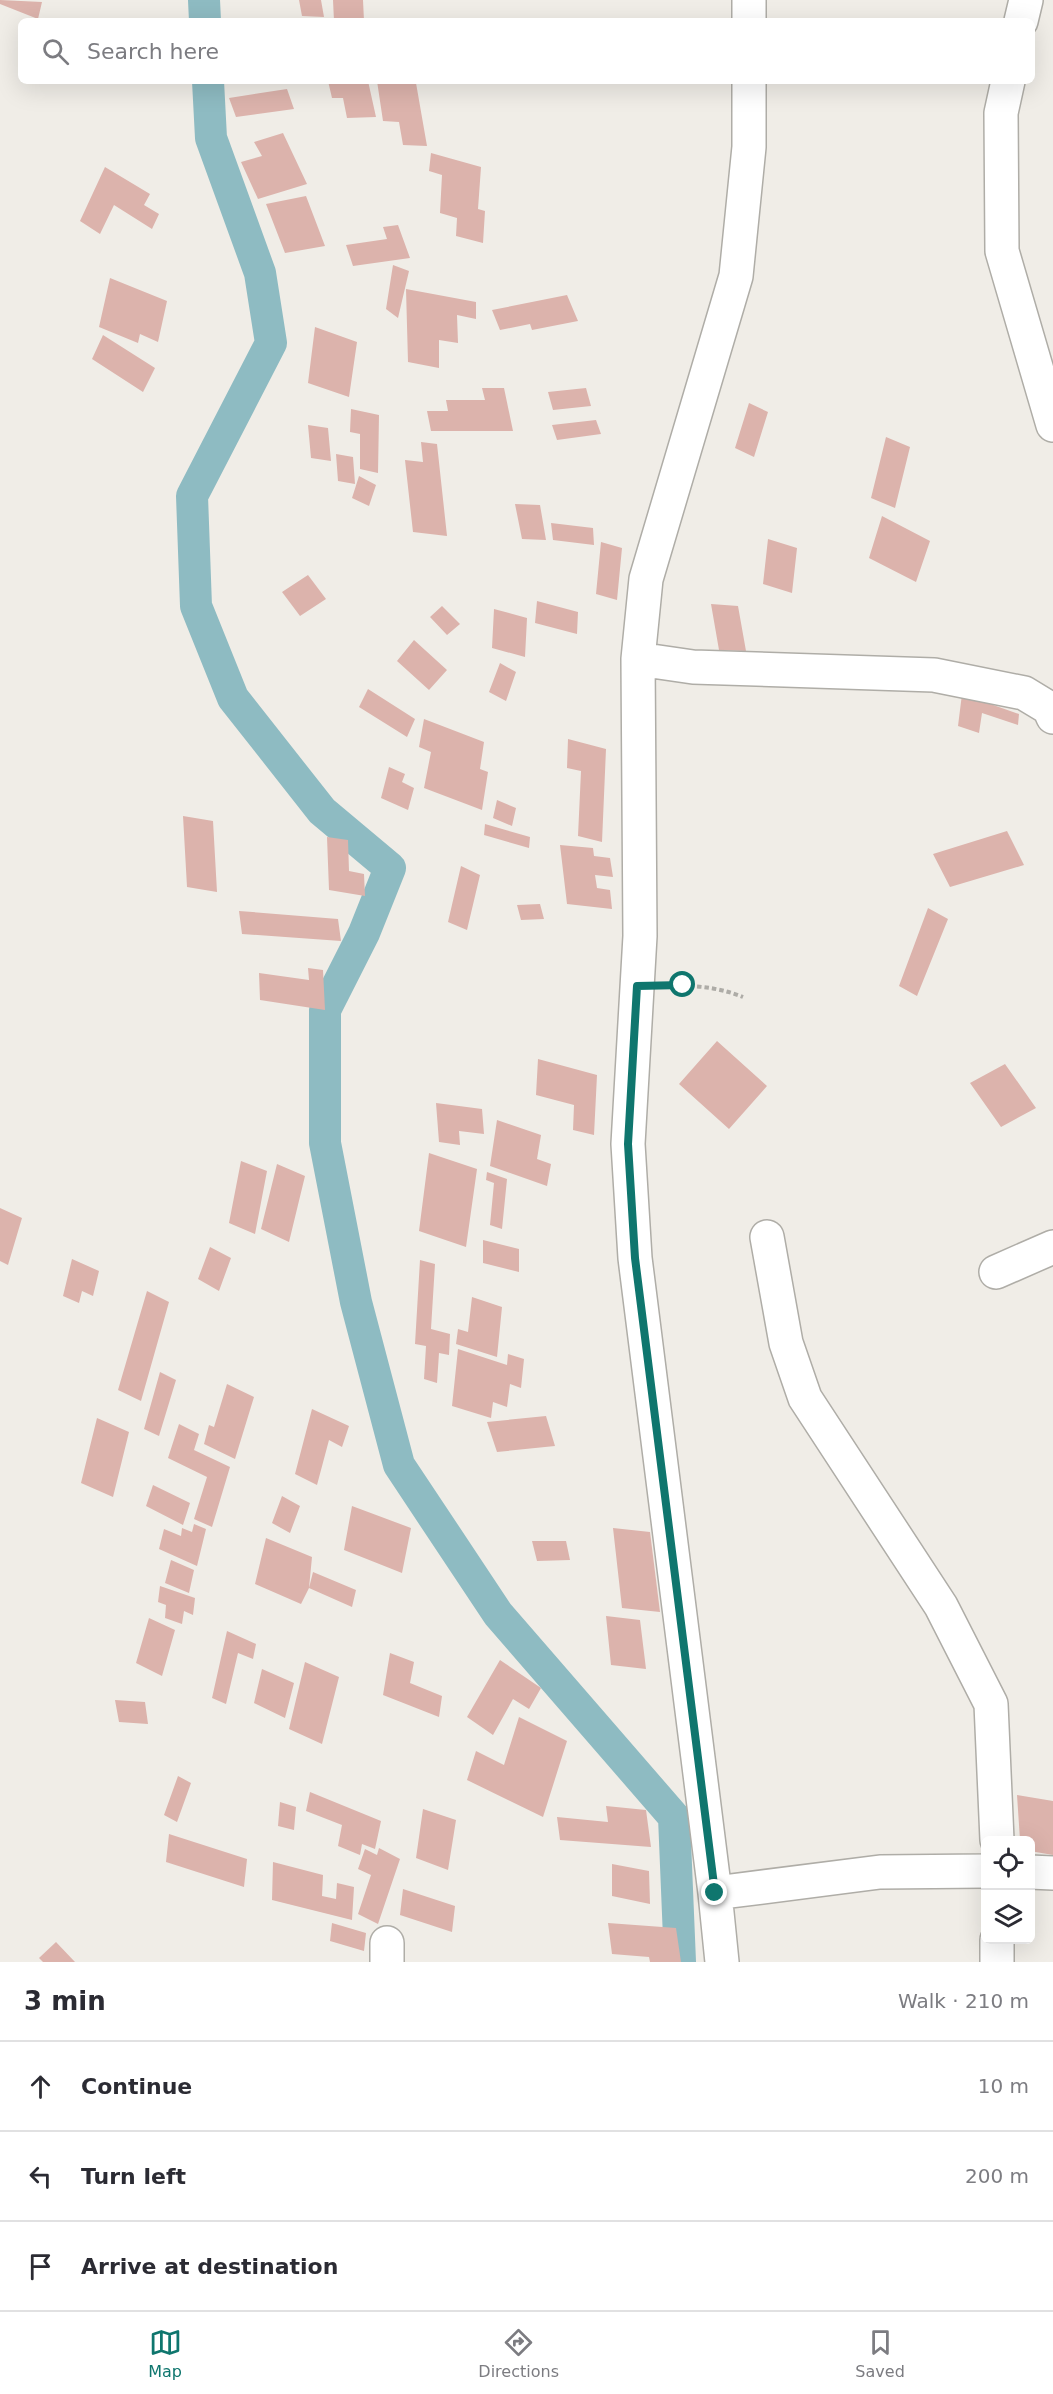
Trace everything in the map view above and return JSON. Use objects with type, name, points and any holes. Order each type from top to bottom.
[{"type":"street","points":[[749,0],[749,18]]},
{"type":"street","points":[[1023,18],[1026,0]]},
{"type":"street","points":[[722,1962],[635,1258],[628,1144],[640,936],[638,659],[646,579],[736,276],[749,147],[749,84]]},
{"type":"street","points":[[1007,84],[1001,113],[1002,251],[1053,425]]},
{"type":"street","points":[[638,659],[693,667],[934,675],[1024,693],[1049,708],[1053,717]]},
{"type":"street","points":[[766,1238],[786,1343],[805,1398],[941,1605],[991,1704],[997,1836]]},
{"type":"street","points":[[996,1272],[1053,1247]]},
{"type":"street","points":[[715,1893],[880,1872],[981,1871]]},
{"type":"street","points":[[1035,1872],[1053,1873]]},
{"type":"street","points":[[997,1944],[997,1962]]},
{"type":"path","points":[[637,986],[707,987],[743,997]]},
{"type":"building","points":[[0,0],[42,2],[38,18],[0,4]]},
{"type":"building","points":[[299,0],[321,0],[324,17],[302,16]]},
{"type":"building","points":[[333,0],[363,0],[364,18],[334,18]]},
{"type":"building","points":[[329,84],[369,84],[376,117],[347,118],[343,98],[332,98]]},
{"type":"building","points":[[377,84],[416,84],[427,146],[403,145],[399,122],[383,121]]},
{"type":"building","points":[[287,89],[294,109],[236,117],[229,98]]},
{"type":"building","points":[[283,133],[307,184],[258,199],[241,162],[262,156],[254,142]]},
{"type":"building","points":[[431,153],[481,167],[478,209],[485,211],[483,243],[456,236],[457,218],[440,213],[442,175],[429,171]]},
{"type":"building","points":[[105,167],[150,194],[144,205],[159,214],[152,229],[114,205],[100,234],[80,221]]},
{"type":"building","points":[[306,196],[325,246],[285,253],[266,204]]},
{"type":"building","points":[[398,225],[410,258],[353,266],[346,245],[387,239],[383,227]]},
{"type":"building","points":[[393,265],[409,271],[398,318],[386,309]]},
{"type":"building","points":[[110,278],[167,301],[158,342],[140,334],[138,343],[99,327]]},
{"type":"building","points":[[406,289],[476,302],[476,319],[457,315],[458,343],[439,340],[439,368],[408,362]]},
{"type":"building","points":[[567,295],[578,321],[532,330],[530,324],[500,330],[492,310]]},
{"type":"building","points":[[315,327],[357,342],[349,397],[308,383]]},
{"type":"building","points":[[103,335],[155,368],[143,392],[92,359]]},
{"type":"building","points":[[482,388],[504,388],[513,431],[431,431],[427,411],[448,411],[446,400],[485,400]]},
{"type":"building","points":[[586,388],[591,406],[553,410],[548,392]]},
{"type":"building","points":[[749,403],[768,412],[754,457],[735,448]]},
{"type":"building","points":[[351,409],[379,415],[378,473],[360,469],[360,434],[350,432]]},
{"type":"building","points":[[596,420],[601,434],[557,440],[552,425]]},
{"type":"building","points":[[308,425],[328,428],[331,461],[311,458]]},
{"type":"building","points":[[886,437],[910,447],[895,508],[871,498]]},
{"type":"building","points":[[421,442],[437,444],[447,536],[413,532],[405,460],[423,462]]},
{"type":"building","points":[[336,454],[353,457],[355,484],[338,481]]},
{"type":"building","points":[[359,476],[376,485],[369,506],[352,498]]},
{"type":"building","points":[[515,504],[540,505],[546,540],[522,539]]},
{"type":"building","points":[[882,516],[930,541],[916,582],[869,558]]},
{"type":"building","points":[[551,523],[593,528],[594,545],[553,540]]},
{"type":"building","points":[[768,539],[797,548],[792,593],[763,584]]},
{"type":"building","points":[[601,542],[622,548],[617,600],[596,594]]},
{"type":"building","points":[[308,575],[326,599],[300,616],[282,592]]},
{"type":"building","points":[[537,601],[578,612],[577,634],[535,623]]},
{"type":"building","points":[[711,604],[738,606],[746,651],[719,650]]},
{"type":"building","points":[[442,606],[460,624],[447,635],[430,617]]},
{"type":"building","points":[[494,609],[527,618],[525,657],[492,648]]},
{"type":"building","points":[[414,640],[447,670],[429,690],[397,661]]},
{"type":"building","points":[[500,663],[516,672],[506,701],[489,692]]},
{"type":"building","points":[[368,689],[415,719],[407,737],[359,707]]},
{"type":"building","points":[[962,694],[1019,714],[1018,725],[982,713],[979,733],[958,726]]},
{"type":"building","points":[[424,719],[484,742],[480,769],[488,772],[482,810],[424,788],[431,752],[419,747]]},
{"type":"building","points":[[568,739],[606,749],[602,842],[578,836],[581,771],[567,768]]},
{"type":"building","points":[[389,767],[405,774],[402,782],[414,788],[408,810],[381,798]]},
{"type":"building","points":[[497,800],[516,808],[512,826],[493,818]]},
{"type":"building","points":[[183,816],[213,821],[217,892],[187,887]]},
{"type":"building","points":[[485,824],[530,837],[529,848],[484,835]]},
{"type":"building","points":[[1007,831],[1024,865],[950,887],[933,854]]},
{"type":"building","points":[[327,837],[348,840],[349,871],[364,874],[365,896],[329,890]]},
{"type":"building","points":[[560,845],[593,848],[594,856],[610,858],[613,877],[595,875],[597,888],[610,890],[612,909],[567,904]]},
{"type":"building","points":[[461,866],[480,875],[467,930],[448,922]]},
{"type":"building","points":[[540,904],[544,919],[521,920],[517,905]]},
{"type":"building","points":[[928,908],[948,919],[917,996],[899,986]]},
{"type":"building","points":[[239,911],[338,919],[341,941],[242,934]]},
{"type":"building","points":[[308,968],[323,970],[325,1010],[260,1000],[259,973],[309,980]]},
{"type":"building","points":[[717,1041],[767,1086],[729,1129],[679,1084]]},
{"type":"building","points":[[538,1059],[597,1075],[594,1135],[573,1130],[574,1105],[536,1095]]},
{"type":"building","points":[[1005,1064],[1036,1108],[1001,1127],[970,1083]]},
{"type":"building","points":[[436,1103],[482,1109],[484,1134],[459,1131],[460,1145],[439,1142]]},
{"type":"building","points":[[497,1120],[541,1135],[537,1159],[551,1164],[547,1186],[490,1166]]},
{"type":"building","points":[[429,1153],[477,1169],[466,1247],[419,1231]]},
{"type":"building","points":[[241,1161],[267,1171],[255,1234],[229,1223]]},
{"type":"building","points":[[277,1164],[305,1176],[289,1242],[261,1229]]},
{"type":"building","points":[[487,1172],[507,1179],[502,1229],[490,1225],[494,1183],[486,1180]]},
{"type":"building","points":[[0,1208],[22,1218],[8,1265],[0,1261]]},
{"type":"building","points":[[483,1240],[519,1249],[519,1272],[483,1263]]},
{"type":"building","points":[[210,1247],[231,1258],[219,1291],[198,1279]]},
{"type":"building","points":[[72,1259],[99,1271],[93,1296],[82,1291],[79,1303],[63,1296]]},
{"type":"building","points":[[420,1260],[435,1264],[431,1329],[450,1334],[449,1355],[439,1353],[437,1383],[424,1379],[426,1346],[415,1344]]},
{"type":"building","points":[[147,1291],[169,1302],[141,1401],[118,1390]]},
{"type":"building","points":[[472,1297],[502,1307],[497,1357],[456,1344],[458,1329],[468,1332]]},
{"type":"building","points":[[458,1349],[507,1365],[508,1354],[524,1359],[521,1388],[510,1384],[507,1407],[493,1402],[491,1418],[452,1406]]},
{"type":"building","points":[[160,1372],[176,1380],[159,1436],[144,1429]]},
{"type":"building","points":[[227,1384],[254,1397],[235,1459],[204,1444],[209,1425],[214,1427]]},
{"type":"building","points":[[312,1409],[349,1426],[342,1447],[329,1440],[317,1485],[295,1474]]},
{"type":"building","points":[[546,1416],[555,1446],[497,1452],[487,1422]]},
{"type":"building","points":[[97,1418],[129,1432],[113,1497],[81,1483]]},
{"type":"building","points":[[179,1424],[199,1434],[194,1450],[230,1467],[212,1527],[194,1519],[207,1477],[168,1458]]},
{"type":"building","points":[[153,1485],[190,1503],[183,1525],[146,1506]]},
{"type":"building","points":[[282,1496],[300,1506],[290,1533],[272,1523]]},
{"type":"building","points":[[352,1506],[411,1528],[402,1573],[344,1550]]},
{"type":"building","points":[[194,1524],[206,1529],[197,1566],[159,1549],[164,1529],[181,1536],[182,1528],[192,1532]]},
{"type":"building","points":[[613,1528],[650,1532],[660,1612],[622,1608]]},
{"type":"building","points":[[266,1538],[312,1557],[309,1588],[301,1604],[255,1584]]},
{"type":"building","points":[[532,1541],[566,1541],[570,1560],[537,1561]]},
{"type":"building","points":[[171,1560],[194,1570],[189,1593],[165,1583]]},
{"type":"building","points":[[313,1572],[356,1590],[352,1607],[309,1588]]},
{"type":"building","points":[[160,1586],[195,1598],[193,1615],[184,1611],[182,1624],[165,1618],[166,1605],[158,1602]]},
{"type":"building","points":[[606,1616],[640,1620],[646,1669],[611,1665]]},
{"type":"building","points":[[149,1618],[175,1630],[162,1676],[136,1663]]},
{"type":"building","points":[[227,1631],[256,1644],[253,1659],[238,1653],[226,1704],[212,1698]]},
{"type":"building","points":[[390,1653],[414,1662],[410,1683],[442,1696],[439,1717],[383,1695]]},
{"type":"building","points":[[500,1660],[541,1688],[529,1709],[513,1699],[493,1735],[467,1717]]},
{"type":"building","points":[[305,1662],[339,1677],[322,1744],[289,1729]]},
{"type":"building","points":[[262,1669],[294,1683],[285,1718],[254,1703]]},
{"type":"building","points":[[115,1700],[145,1702],[148,1724],[119,1722]]},
{"type":"building","points":[[519,1717],[567,1741],[543,1817],[467,1780],[476,1751],[504,1765]]},
{"type":"building","points":[[178,1776],[191,1783],[177,1822],[164,1815]]},
{"type":"building","points":[[310,1792],[381,1821],[375,1849],[362,1844],[360,1855],[338,1846],[342,1825],[306,1811]]},
{"type":"building","points":[[1017,1795],[1053,1801],[1053,1855],[1035,1852],[1035,1836],[1020,1836]]},
{"type":"building","points":[[280,1802],[296,1807],[294,1830],[278,1826]]},
{"type":"building","points":[[606,1806],[646,1810],[651,1847],[560,1840],[557,1817],[608,1822]]},
{"type":"building","points":[[423,1809],[456,1820],[448,1870],[416,1858]]},
{"type":"building","points":[[169,1834],[247,1859],[244,1887],[166,1862]]},
{"type":"building","points":[[379,1848],[400,1859],[378,1924],[358,1914],[371,1875],[358,1869],[365,1849],[377,1855]]},
{"type":"building","points":[[273,1862],[323,1875],[322,1896],[336,1899],[337,1883],[354,1887],[352,1920],[272,1900]]},
{"type":"building","points":[[612,1864],[649,1871],[650,1904],[612,1896]]},
{"type":"building","points":[[403,1889],[455,1906],[452,1932],[400,1915]]},
{"type":"building","points":[[332,1923],[366,1933],[364,1951],[330,1941]]},
{"type":"building","points":[[608,1923],[676,1928],[681,1962],[650,1962],[649,1957],[612,1954]]},
{"type":"building","points":[[56,1942],[75,1962],[43,1962],[39,1958]]},
{"type":"waterway","points":[[204,0],[205,18]]},
{"type":"waterway","points":[[208,84],[211,138],[260,273],[271,343],[192,496],[196,606],[233,698],[322,811],[390,868],[364,933],[325,1010],[325,1143],[356,1302],[399,1465],[498,1614],[674,1817],[680,1962]]},
{"type":"route","points":[[683,985],[637,986],[628,1144],[635,1258],[715,1893]]}]
